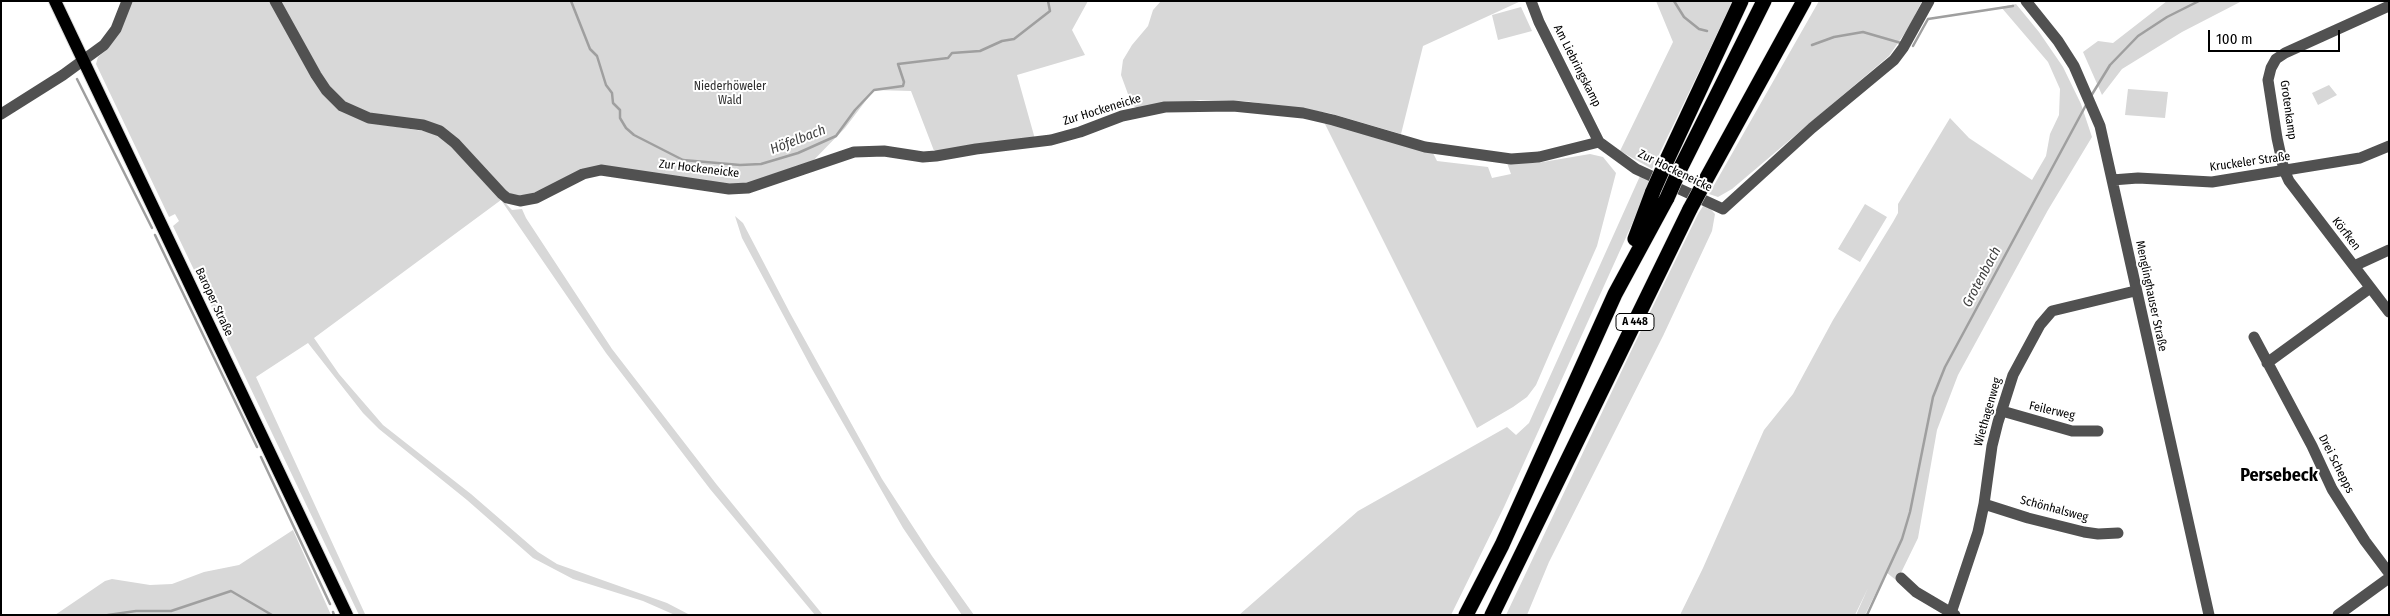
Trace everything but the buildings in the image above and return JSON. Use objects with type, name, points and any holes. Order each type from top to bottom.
[{"type":"highway","name":"A 448","points":[[1466,615],[1502,545],[1660,194],[1665,164],[1741,1]]},
{"type":"highway","name":"A 448","points":[[1660,194],[1679,171],[1764,1]]},
{"type":"highway","name":"A 448","points":[[1492,615],[1704,182],[1804,1]]},
{"type":"main road","name":"Baroper Straße","points":[[55,1],[347,615]]},
{"type":"street","points":[[1,114],[84,60],[109,40],[122,18],[127,1]]},
{"type":"street","name":"Zur Hockeneicke","points":[[275,1],[316,75],[326,90],[342,106],[369,118],[423,125],[440,131],[455,143],[502,194],[507,198],[520,201],[536,198],[583,174],[601,170],[717,187],[748,188],[854,152],[884,151],[923,157],[936,156],[1051,140],[1080,132],[1122,116],[1165,107],[1233,106],[1303,113],[1425,147],[1511,159],[1539,157],[1600,142],[1636,169],[1723,209],[1812,128],[1894,60],[1903,48],[1929,1]]},
{"type":"street","name":"Am Liebringskamp","points":[[1531,1],[1600,142]]},
{"type":"street","name":"Menglinghauser Straße","points":[[2026,1],[2058,42],[2086,90],[2104,142],[2135,291],[2210,615]]},
{"type":"street","name":"Grotenkamp","points":[[2284,170],[2269,88],[2269,75],[2273,64],[2285,52],[2389,6]]},
{"type":"street","name":"Kruckeler Straße","points":[[2112,180],[2138,178],[2212,182],[2366,157],[2389,146]]},
{"type":"street","name":"Körfken","points":[[2284,170],[2294,188],[2389,312]]},
{"type":"street","points":[[2354,266],[2389,250]]},
{"type":"street","points":[[2268,363],[2370,288]]},
{"type":"street","name":"Wiethagenweg","points":[[1900,578],[1916,592],[1953,614],[1984,504],[1992,446],[2002,410],[2016,371],[2040,325],[2048,314],[2135,291]]},
{"type":"street","name":"Drei Schepps","points":[[2254,337],[2337,498],[2389,573]]},
{"type":"street","name":"Feilerweg","points":[[2002,410],[2072,430],[2098,431]]},
{"type":"street","name":"Schönhalsweg","points":[[1984,504],[2028,518],[2084,532],[2098,534],[2118,533]]},
{"type":"street","points":[[2338,615],[2389,578]]},
{"type":"green space","points":[[131,1],[270,1],[322,92],[371,123],[436,133],[442,137],[512,210],[522,209],[526,218],[612,349],[717,485],[823,615],[815,615],[710,489],[606,353],[501,200],[314,338],[339,374],[383,425],[471,494],[538,552],[557,564],[667,603],[690,615],[675,615],[643,601],[573,579],[533,558],[467,500],[379,429],[363,413],[308,343],[256,377],[365,614],[359,615],[173,226],[179,221],[175,214],[169,217],[96,64],[98,57],[105,51]]},
{"type":"green space","name":"Niederhöweler Wald","points":[[279,1],[1088,1],[1072,30],[1085,55],[1017,75],[1035,139],[936,156],[911,91],[874,90],[845,128],[806,168],[748,188],[601,170],[521,197],[507,193],[451,135],[367,114],[342,102],[323,80]]},
{"type":"green space","points":[[1161,1],[1521,1],[1423,46],[1401,134],[1329,113],[1245,101],[1201,100],[1137,108],[1132,105],[1121,75],[1123,60],[1132,45],[1148,26],[1153,10]]},
{"type":"green space","points":[[1656,1],[1733,1],[1652,169],[1620,151],[1673,42]]},
{"type":"green space","points":[[1819,1],[1922,1],[1909,27],[1889,56],[1732,189],[1718,197],[1709,194]]},
{"type":"green space","points":[[2167,1],[2242,1],[2182,32],[2122,69],[2102,95],[2083,52],[2098,41],[2113,43]]},
{"type":"green space","points":[[2016,4],[2039,32],[2063,67],[2081,104],[2092,137],[2048,210],[1958,375],[1937,430],[1918,538],[1897,581],[1886,572],[1865,615],[1856,615],[1868,588],[1855,615],[1680,615],[1703,568],[1764,430],[1793,394],[1833,320],[1898,213],[1898,204],[1950,118],[1969,138],[2032,180],[2046,156],[2050,134],[2059,115],[2060,89],[2048,62],[2001,7]]},
{"type":"green space","points":[[1521,7],[1532,31],[1498,40],[1492,15]]},
{"type":"green space","points":[[2329,85],[2337,95],[2318,105],[2312,93]]},
{"type":"green space","points":[[2128,89],[2168,92],[2165,118],[2125,115]]},
{"type":"green space","points":[[1324,122],[1433,153],[1437,161],[1488,167],[1492,178],[1511,174],[1507,163],[1537,163],[1590,154],[1603,157],[1616,173],[1597,246],[1536,385],[1527,397],[1477,428]]},
{"type":"green space","points":[[1640,176],[1651,182],[1504,507],[1451,615],[1239,615],[1358,511],[1507,427],[1516,435],[1529,423]]},
{"type":"green space","points":[[1705,203],[1715,214],[1712,231],[1663,336],[1549,562],[1527,615],[1506,615],[1633,347]]},
{"type":"green space","points":[[1865,204],[1887,217],[1860,262],[1838,249]]},
{"type":"green space","points":[[735,216],[743,223],[790,313],[882,479],[932,556],[974,615],[962,615],[903,528],[812,369],[742,238]]},
{"type":"green space","points":[[293,530],[331,615],[55,615],[105,581],[112,579],[150,585],[172,584],[204,572],[239,565]]},
{"type":"waterway","name":"Höfelbach","points":[[571,1],[590,49],[597,56],[606,85],[612,93],[613,103],[620,110],[620,118],[626,128],[634,135],[683,160],[740,165],[761,164],[798,153],[836,136],[855,110],[874,90],[903,86],[904,82],[898,64],[948,58],[952,53],[980,51],[1002,41],[1014,39],[1050,11],[1048,1]]},
{"type":"waterway","name":"Höfelbach","points":[[1674,1],[1684,17],[1699,29],[1707,31]]},
{"type":"waterway","name":"Grotenbach","points":[[2091,96],[2110,65],[2138,36],[2167,17],[2199,1]]},
{"type":"waterway","name":"Höfelbach","points":[[1913,46],[1928,19],[2013,6]]},
{"type":"waterway","name":"Höfelbach","points":[[1812,45],[1834,37],[1863,32],[1901,43]]},
{"type":"waterway","points":[[77,79],[152,228]]},
{"type":"waterway","name":"Grotenbach","points":[[1867,615],[1902,539],[1910,512],[1933,397],[1945,367],[2086,105]]},
{"type":"waterway","points":[[155,235],[257,447]]},
{"type":"waterway","points":[[261,457],[330,604]]},
{"type":"waterway","points":[[108,615],[136,611],[171,611],[231,591],[272,615]]},
{"type":"district","name":"Persebeck","points":[[2279,476]]}]
